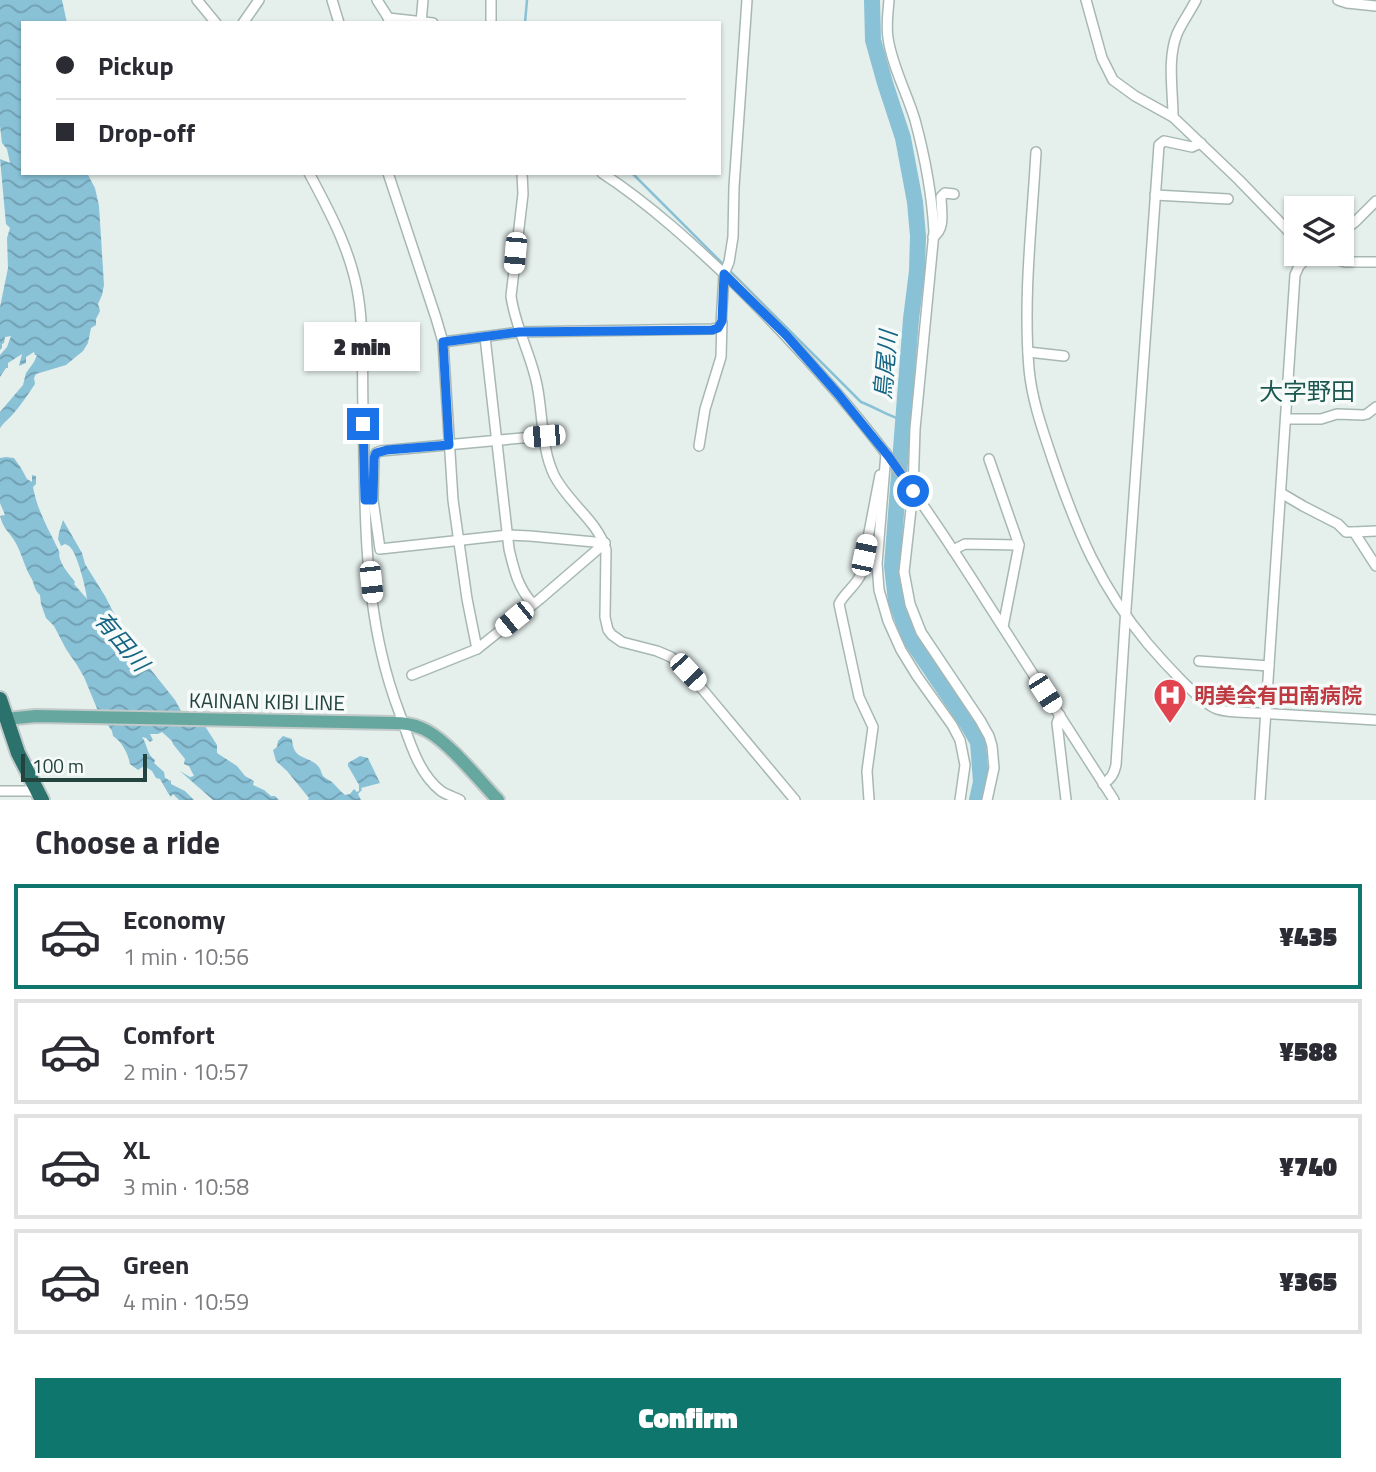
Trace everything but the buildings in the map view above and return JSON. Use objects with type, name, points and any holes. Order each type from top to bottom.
[{"type":"highway","points":[[0,699],[18,753],[40,796]]},
{"type":"main road","name":"KAINAN KIBI LINE","points":[[6,719],[36,716],[398,723],[420,727],[442,741],[498,800]]},
{"type":"street","points":[[197,0],[213,21]]},
{"type":"street","points":[[244,21],[259,0]]},
{"type":"street","points":[[332,0],[338,21]]},
{"type":"street","points":[[377,0],[389,20]]},
{"type":"street","points":[[421,21],[423,0]]},
{"type":"street","points":[[491,0],[491,21]]},
{"type":"street","points":[[699,446],[704,416],[720,358],[724,274],[733,237],[747,0]]},
{"type":"street","points":[[889,0],[888,38],[914,118],[933,211],[933,237],[904,564],[905,580],[910,604],[921,632],[989,736],[994,768],[987,800]]},
{"type":"street","points":[[1086,0],[1102,58],[1113,80],[1173,117],[1284,227]]},
{"type":"street","points":[[1173,117],[1172,74],[1175,43],[1196,0]]},
{"type":"street","points":[[1338,0],[1376,6]]},
{"type":"street","points":[[1103,783],[1110,779],[1116,765],[1155,195],[1161,142],[1168,141],[1192,147],[1201,143]]},
{"type":"street","points":[[1036,152],[1029,275],[1030,378],[1035,404],[1069,506],[1097,570],[1125,615],[1162,660],[1211,706],[1221,710],[1376,720]]},
{"type":"street","points":[[310,175],[347,250],[359,300],[369,500],[369,564],[381,652],[398,723],[428,776],[440,790],[460,800]]},
{"type":"street","points":[[389,175],[443,342],[453,500],[477,649]]},
{"type":"street","points":[[523,175],[512,296],[514,313],[537,383],[551,467],[557,480],[605,544],[606,624],[612,635],[622,642],[665,654],[688,672],[795,800]]},
{"type":"street","points":[[606,175],[669,223],[724,274],[786,335],[838,394],[911,488],[1114,800]]},
{"type":"street","points":[[933,237],[941,229],[941,198],[945,193],[954,194]]},
{"type":"street","points":[[1155,195],[1228,199]]},
{"type":"street","points":[[1354,223],[1376,201]]},
{"type":"street","points":[[1354,262],[1376,262]]},
{"type":"street","points":[[1260,800],[1296,275],[1300,266]]},
{"type":"street","points":[[443,342],[519,332],[712,330],[718,328],[722,321]]},
{"type":"street","points":[[485,337],[515,574],[533,604]]},
{"type":"street","points":[[1028,352],[1064,356]]},
{"type":"street","points":[[1286,419],[1321,419],[1337,414],[1363,415],[1376,407]]},
{"type":"street","points":[[544,436],[376,453],[369,500],[380,549],[508,535],[605,544]]},
{"type":"street","points":[[869,800],[867,771],[873,727],[859,697],[839,604],[861,574],[886,454]]},
{"type":"street","points":[[886,454],[877,564],[880,590],[888,621],[901,650],[960,740],[965,765],[960,800]]},
{"type":"street","points":[[989,459],[1019,545],[1003,626]]},
{"type":"street","points":[[1281,493],[1338,524],[1346,532],[1376,531]]},
{"type":"street","points":[[1354,532],[1376,566]]},
{"type":"street","points":[[412,675],[477,649],[605,544]]},
{"type":"street","points":[[953,550],[965,544],[1019,545]]},
{"type":"street","points":[[1199,661],[1269,666]]},
{"type":"street","points":[[1060,715],[1057,723],[1066,800]]},
{"type":"street","points":[[0,791],[40,796]]},
{"type":"water","points":[[0,0],[62,0],[67,21],[21,21],[21,175],[88,175],[95,188],[99,206],[104,285],[98,304],[100,311],[96,325],[91,328],[83,351],[66,365],[36,374],[35,384],[0,428],[0,412],[23,385],[26,373],[37,355],[34,352],[26,357],[26,363],[19,366],[22,354],[8,363],[8,368],[0,377],[0,355],[11,336],[5,337],[0,350],[0,307],[8,268],[7,238],[10,228],[6,224],[0,159],[10,163],[7,149],[2,143]]},
{"type":"water","name":"有田川","points":[[0,458],[14,458],[27,479],[32,482],[32,475],[36,476],[36,484],[33,487],[37,503],[59,551],[61,562],[74,584],[87,599],[73,551],[65,544],[61,546],[58,539],[63,520],[128,641],[181,711],[203,723],[217,745],[217,753],[254,781],[253,785],[279,800],[213,800],[180,771],[190,777],[194,776],[172,741],[162,732],[150,734],[153,740],[150,742],[142,737],[155,760],[154,763],[164,772],[165,778],[194,800],[179,800],[173,794],[171,797],[152,771],[144,766],[138,770],[130,764],[124,748],[113,736],[98,711],[84,677],[54,626],[46,618],[40,595],[16,544],[1,521],[0,516],[5,515],[0,503]]},
{"type":"water","points":[[283,736],[292,739],[295,751],[318,766],[323,776],[345,795],[354,789],[359,791],[359,785],[348,763],[360,756],[368,758],[380,783],[361,788],[358,794],[361,800],[308,800],[287,771],[276,761],[273,750]]},
{"type":"waterway","points":[[525,21],[527,0]]},
{"type":"waterway","name":"鳥尾川","points":[[872,0],[873,40],[903,138],[915,202],[918,236],[892,566],[896,601],[909,637],[978,742],[981,782],[977,800]]},
{"type":"waterway","points":[[634,175],[861,402],[904,420]]},
{"type":"place","name":"明美会有田南病院","points":[[1170,725]]},
{"type":"district","name":"大字野田","points":[[1307,391]]},
{"type":"route","points":[[363,424],[365,500],[373,500],[376,453],[449,445],[443,342],[519,332],[712,330],[718,328],[722,321],[724,274],[786,335],[838,394],[913,491]]}]
